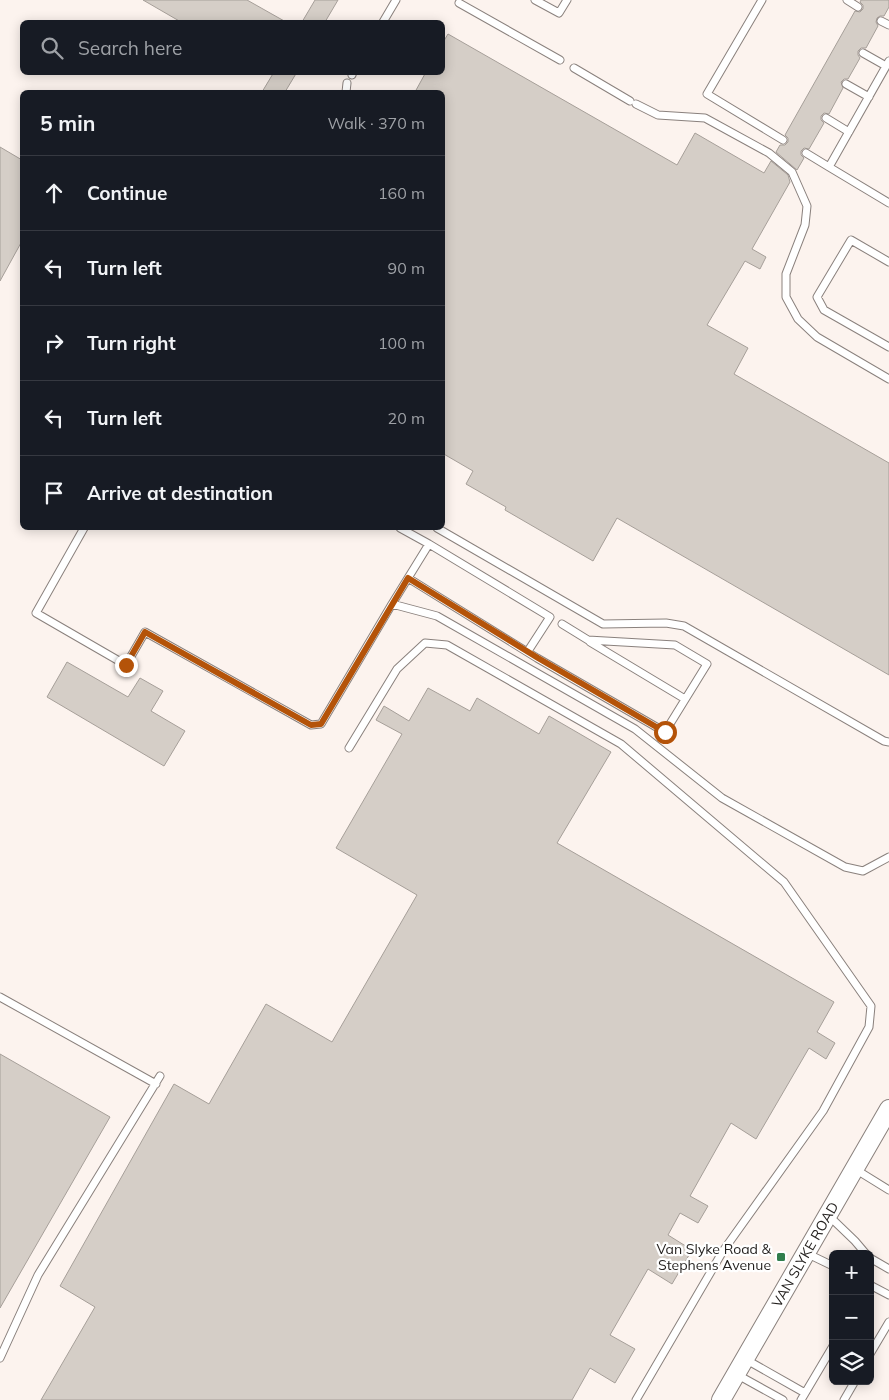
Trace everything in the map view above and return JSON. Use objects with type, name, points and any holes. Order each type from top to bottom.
[{"type":"street","name":"VAN SLYKE ROAD","points":[[721,1400],[854,1168],[887,1116]]},
{"type":"lane","points":[[384,20],[396,0]]},
{"type":"lane","points":[[535,0],[559,13],[566,0]]},
{"type":"lane","points":[[762,0],[707,94],[783,140]]},
{"type":"lane","points":[[846,0],[858,6]]},
{"type":"lane","points":[[459,2],[560,60]]},
{"type":"lane","points":[[881,21],[889,25]]},
{"type":"lane","points":[[829,167],[887,64],[863,53]]},
{"type":"lane","points":[[574,68],[658,115],[705,118],[769,153],[792,172],[807,206],[805,225],[786,274],[786,297],[798,319],[817,337],[889,379]]},
{"type":"lane","points":[[346,90],[347,83]]},
{"type":"lane","points":[[846,84],[869,98]]},
{"type":"lane","points":[[826,118],[849,132]]},
{"type":"lane","points":[[806,153],[889,203]]},
{"type":"lane","points":[[889,262],[851,240],[817,297],[824,310],[889,347]]},
{"type":"lane","points":[[83,530],[36,613],[126,665],[145,632],[311,725],[321,724],[429,544]]},
{"type":"lane","points":[[404,530],[550,617],[528,651]]},
{"type":"lane","points":[[440,530],[603,624],[666,623],[684,626],[884,741],[889,742]]},
{"type":"lane","points":[[408,578],[665,732],[707,664],[674,645],[588,640]]},
{"type":"lane","points":[[392,604],[437,616],[635,729],[722,798],[845,867],[863,872],[889,857]]},
{"type":"lane","points":[[562,624],[685,699]]},
{"type":"lane","points":[[349,748],[397,669],[425,643],[447,645],[621,744],[784,882],[871,1006],[869,1027],[823,1111],[724,1251],[636,1400]]},
{"type":"lane","points":[[0,997],[156,1084]]},
{"type":"lane","points":[[0,1358],[38,1275],[160,1076]]},
{"type":"lane","points":[[854,1168],[889,1190]]},
{"type":"lane","points":[[827,1215],[863,1250]]},
{"type":"lane","points":[[806,1252],[829,1264]]},
{"type":"lane","points":[[874,1260],[889,1269]]},
{"type":"lane","points":[[874,1287],[889,1296]]},
{"type":"lane","points":[[874,1347],[889,1322]]},
{"type":"lane","points":[[745,1359],[803,1397],[829,1353]]},
{"type":"lane","points":[[736,1374],[783,1400]]},
{"type":"lane","points":[[844,1400],[852,1385]]},
{"type":"building","points":[[143,0],[247,0],[282,20],[178,20]]},
{"type":"building","points":[[315,0],[338,0],[326,20],[303,20]]},
{"type":"building","points":[[861,0],[889,0],[889,7],[884,16],[877,18],[878,26],[866,48],[861,48],[858,51],[860,58],[848,79],[844,79],[841,82],[843,88],[829,114],[824,113],[821,116],[821,120],[824,123],[809,149],[804,148],[801,151],[801,155],[804,158],[797,170],[776,152],[780,145],[785,145],[788,142],[788,138],[785,135],[855,11],[860,12],[863,9]]},
{"type":"building","points":[[448,34],[677,165],[695,133],[764,173],[771,161],[788,175],[790,182],[752,249],[766,257],[760,269],[745,261],[707,325],[748,348],[734,374],[889,463],[889,675],[617,518],[593,561],[505,510],[506,507],[466,484],[473,471],[445,455],[445,90],[416,90],[424,75],[445,75],[445,39]]},
{"type":"building","points":[[272,75],[295,75],[286,90],[263,90]]},
{"type":"building","points":[[0,147],[20,159],[20,245],[0,281]]},
{"type":"building","points":[[67,662],[128,697],[140,678],[163,691],[151,711],[185,731],[164,766],[47,697]]},
{"type":"building","points":[[428,688],[470,711],[477,698],[539,734],[549,716],[611,752],[557,843],[834,1002],[817,1032],[835,1043],[826,1059],[809,1048],[756,1139],[731,1123],[690,1196],[708,1206],[698,1223],[680,1213],[668,1235],[692,1250],[672,1284],[648,1269],[610,1335],[635,1349],[615,1383],[590,1368],[572,1400],[41,1400],[95,1307],[60,1286],[174,1084],[209,1104],[266,1004],[332,1042],[417,895],[336,848],[402,734],[376,720],[384,706],[409,721]]},
{"type":"building","points":[[0,1054],[110,1117],[0,1308]]},
{"type":"place","name":"Van Slyke Road & Stephens Avenue","points":[[781,1257]]},
{"type":"route","points":[[126,665],[145,632],[311,725],[321,724],[408,578],[538,658],[665,732]]}]
